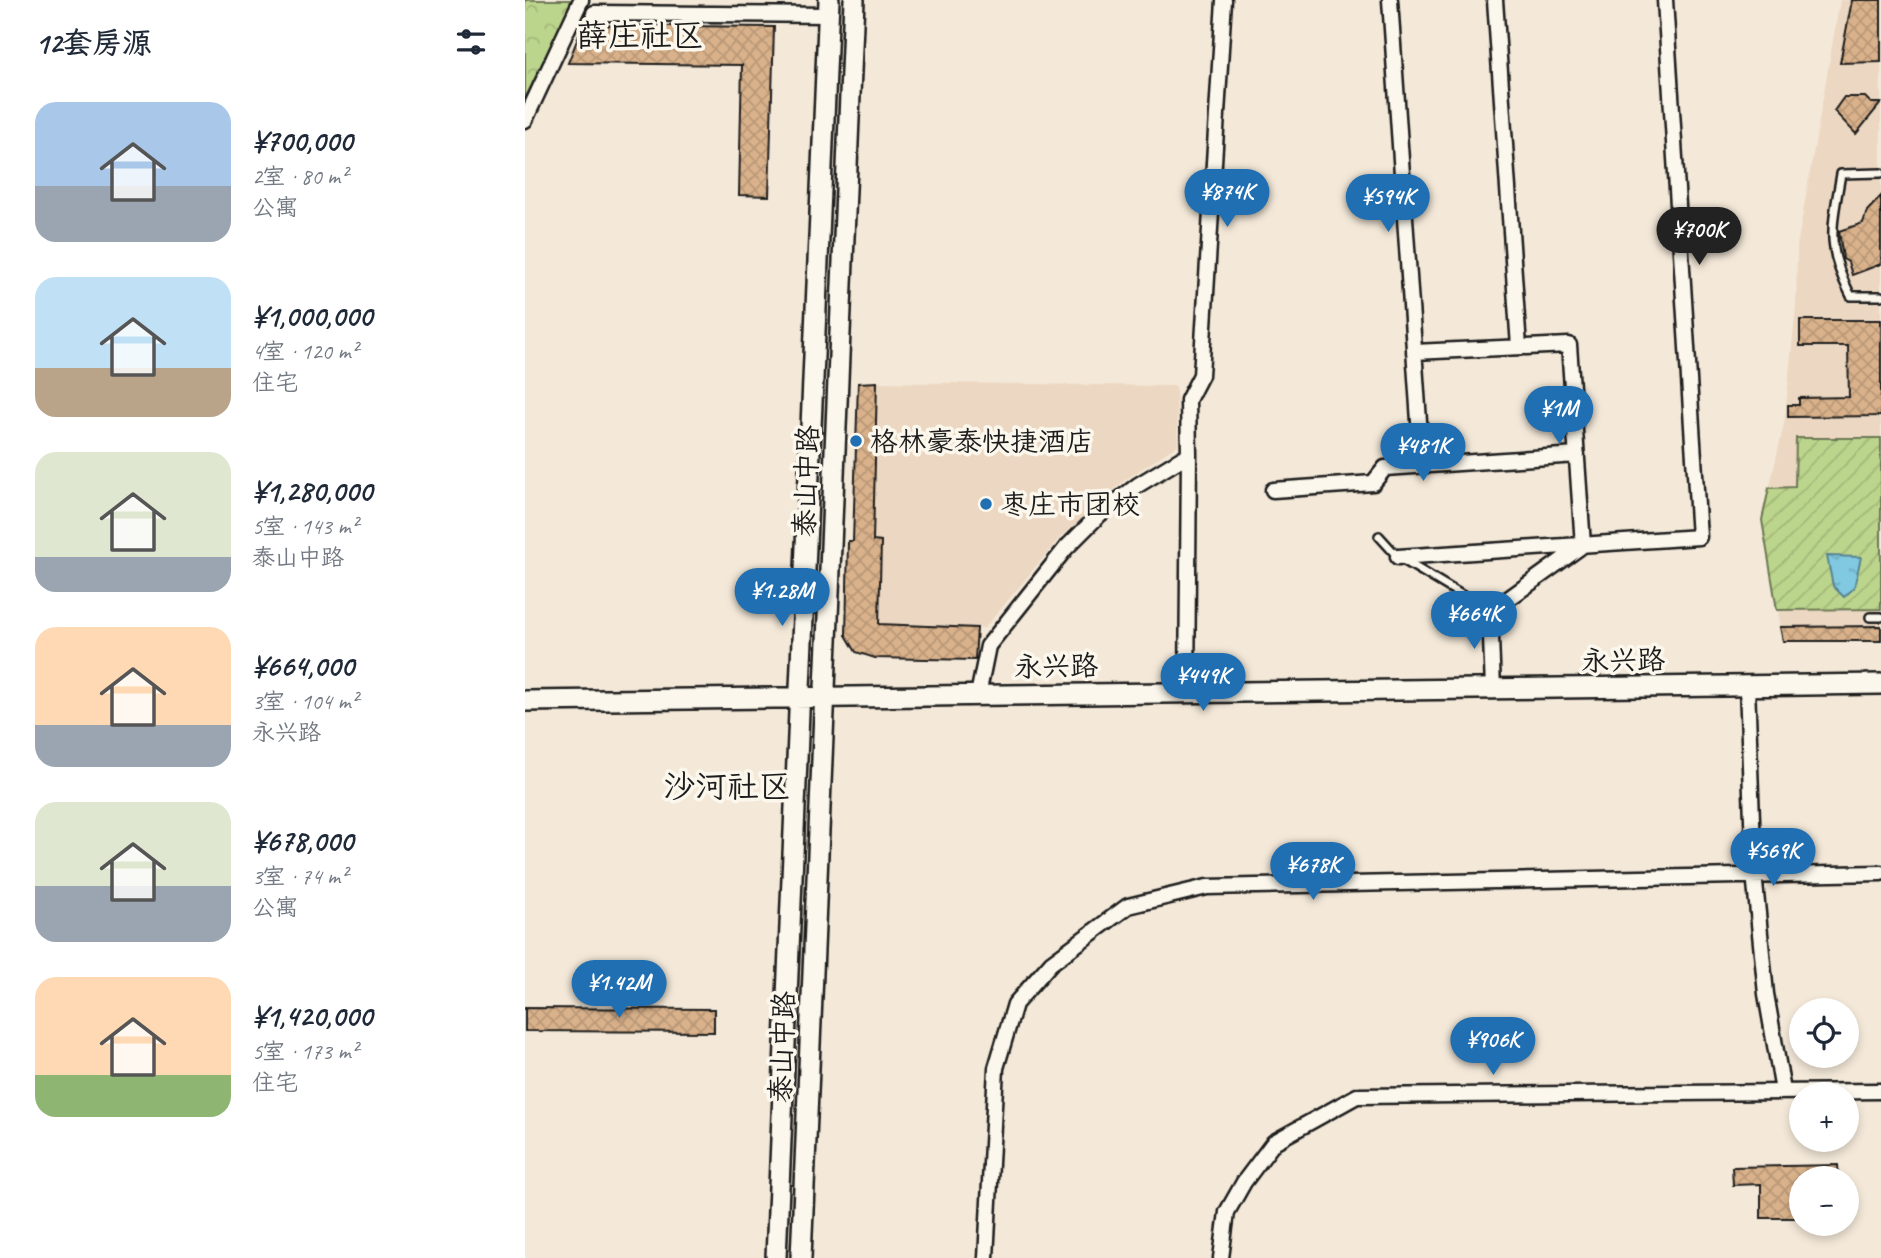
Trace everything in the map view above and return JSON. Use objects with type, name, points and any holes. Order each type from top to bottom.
[{"type":"main road","name":"泰山中路","points":[[801,1258],[854,0]]},
{"type":"main road","name":"泰山中路","points":[[776,1258],[828,8]]},
{"type":"main road","name":"永兴路","points":[[525,701],[1881,684]]},
{"type":"street","points":[[525,120],[581,0]]},
{"type":"street","points":[[1187,693],[1188,400],[1201,375],[1224,0]]},
{"type":"street","points":[[1390,0],[1422,466]]},
{"type":"street","points":[[1495,0],[1519,347]]},
{"type":"street","points":[[1398,557],[1699,537],[1665,0]]},
{"type":"street","points":[[594,13],[828,8]]},
{"type":"street","points":[[1414,352],[1569,345],[1583,545]]},
{"type":"street","points":[[978,695],[988,646],[1066,548],[1099,515],[1138,485],[1189,454]]},
{"type":"street","points":[[1273,490],[1373,483],[1385,468],[1577,455]]},
{"type":"street","points":[[1493,689],[1490,612],[1583,545]]},
{"type":"street","points":[[1747,686],[1754,873],[1766,993],[1783,1091]]},
{"type":"street","points":[[986,1258],[996,1068],[1015,1004],[1051,963],[1128,906],[1207,887],[1754,873],[1881,873]]},
{"type":"street","points":[[1221,1258],[1227,1212],[1244,1182],[1274,1142],[1357,1096],[1881,1091]]},
{"type":"lane","points":[[1881,173],[1841,174],[1831,236],[1836,268],[1851,296],[1881,296]]},
{"type":"lane","points":[[1379,536],[1398,557],[1490,612]]},
{"type":"lane","points":[[1870,617],[1881,617]]},
{"type":"shaded area","points":[[1840,0],[1881,0],[1881,641],[1783,641],[1762,520],[1784,424],[1796,305],[1797,246]]},
{"type":"shaded area","name":"枣庄市团校","points":[[877,382],[1176,386],[1178,445],[1125,480],[1059,539],[985,628],[879,624],[880,542],[872,541]]},
{"type":"green space","points":[[525,0],[573,0],[525,99]]},
{"type":"green space","points":[[1796,438],[1881,438],[1881,609],[1777,610],[1762,520],[1769,488],[1795,487]]},
{"type":"water","points":[[1827,556],[1861,557],[1854,588],[1844,597],[1833,586]]},
{"type":"building","points":[[1852,0],[1881,0],[1881,62],[1840,63]]},
{"type":"building","points":[[583,25],[774,27],[769,196],[739,195],[742,65],[568,63]]},
{"type":"building","points":[[1844,97],[1865,97],[1871,103],[1881,103],[1856,134],[1834,111]]},
{"type":"building","points":[[1881,196],[1881,264],[1852,275],[1848,262],[1843,259],[1839,231],[1863,223],[1867,211]]},
{"type":"building","points":[[1800,320],[1881,320],[1881,416],[1788,417],[1788,405],[1799,405],[1799,398],[1849,397],[1848,346],[1800,346]]},
{"type":"building","points":[[877,382],[873,541],[881,542],[879,624],[977,628],[975,660],[875,658],[856,652],[846,635],[848,541],[853,541],[858,383]]},
{"type":"building","points":[[1881,626],[1881,641],[1783,641],[1780,627]]},
{"type":"building","points":[[525,1008],[714,1009],[714,1032],[525,1031]]},
{"type":"building","points":[[1838,1165],[1838,1166],[1789,1166],[1789,1218],[1761,1218],[1761,1184],[1733,1185],[1732,1167]]},
{"type":"place","name":"格林豪泰快捷酒店","points":[[856,441]]},
{"type":"place","name":"枣庄市团校","points":[[986,504]]},
{"type":"district","name":"薛庄社区","points":[[640,35]]},
{"type":"district","name":"沙河社区","points":[[727,786]]}]
